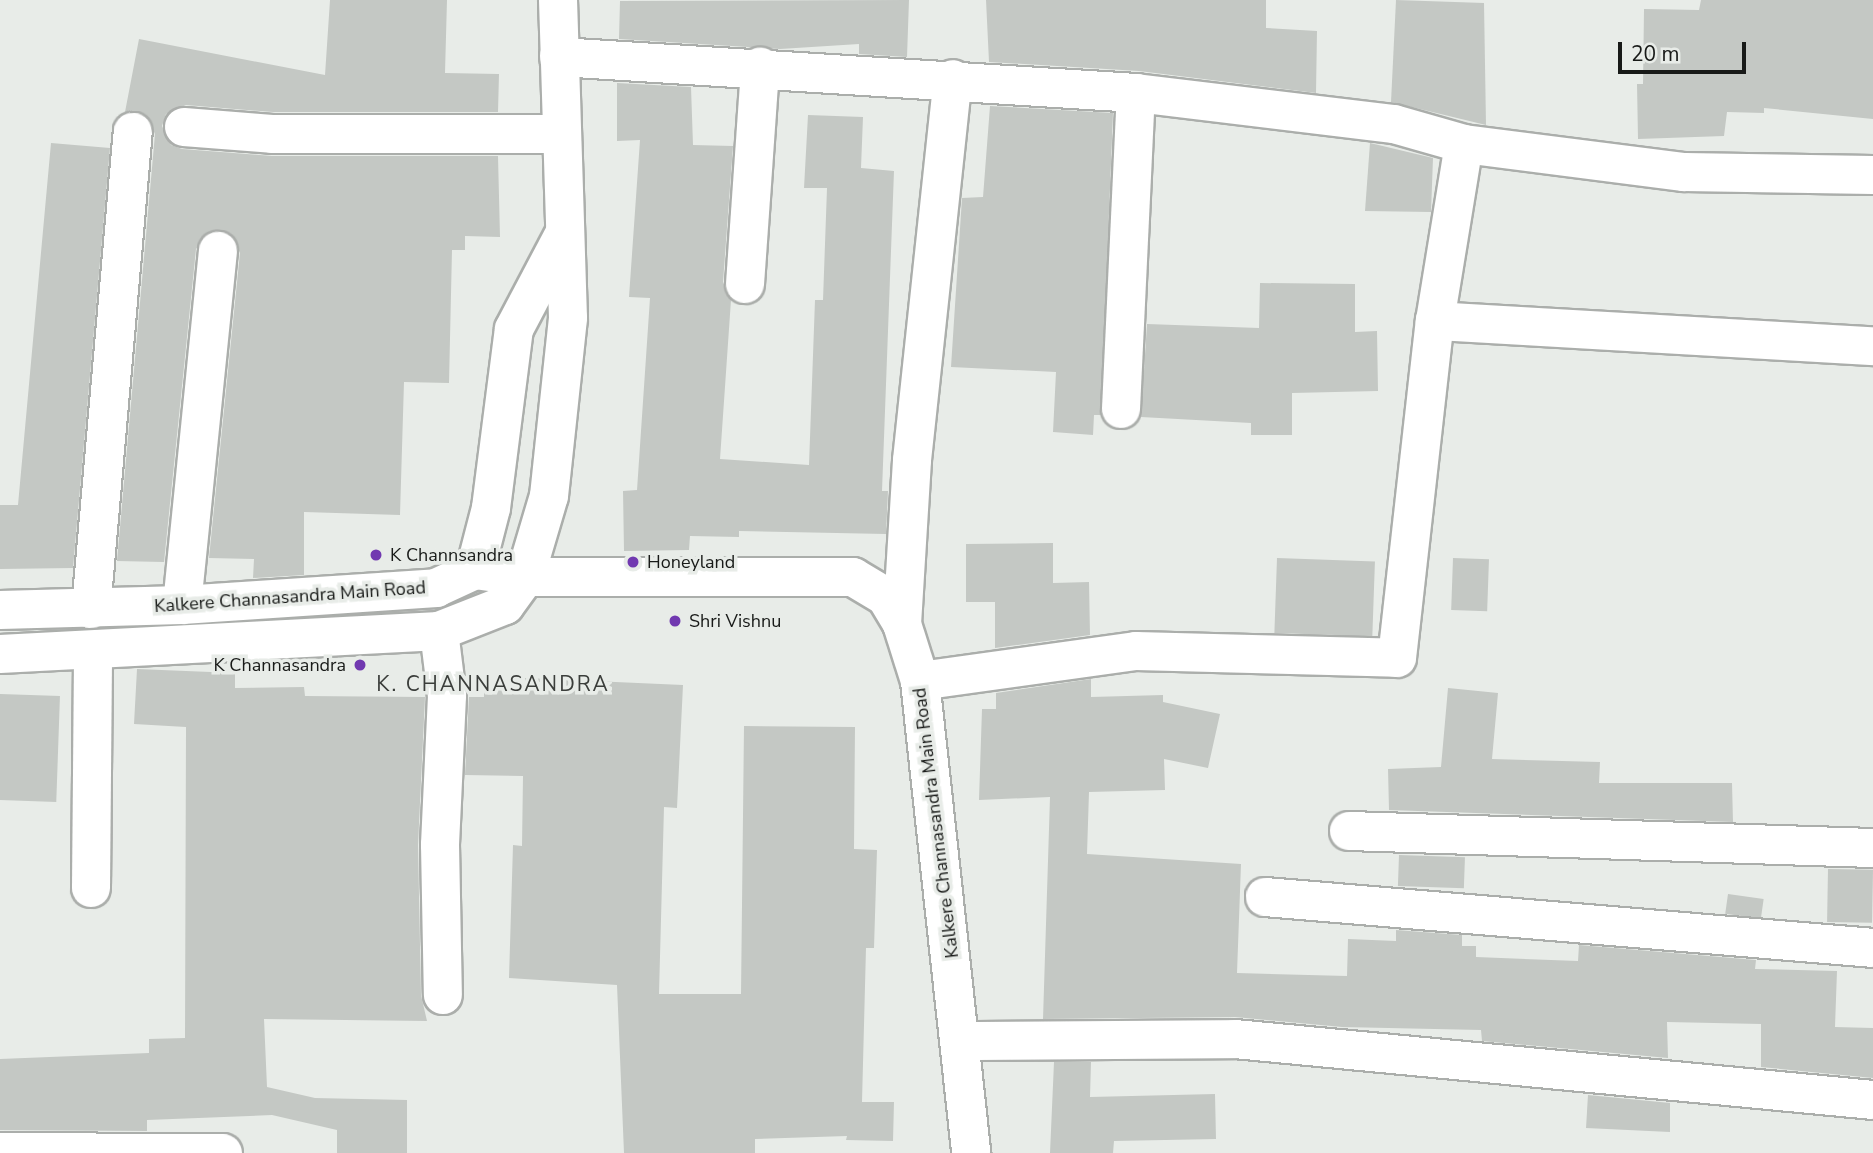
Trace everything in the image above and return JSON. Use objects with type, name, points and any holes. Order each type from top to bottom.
[{"type":"street","points":[[0,654],[93,653],[439,631],[505,606],[525,577],[549,496],[568,318],[563,236],[558,0]]},
{"type":"street","points":[[559,57],[953,79],[1136,93],[1394,124],[1464,144],[1684,172],[1873,175]]},
{"type":"street","points":[[745,284],[760,67]]},
{"type":"street","points":[[902,624],[912,460],[953,79]]},
{"type":"street","points":[[1121,409],[1136,93]]},
{"type":"street","points":[[184,127],[272,134],[560,134]]},
{"type":"street","points":[[91,609],[133,132]]},
{"type":"street","points":[[920,681],[1136,650],[1397,657],[1435,321],[1464,144]]},
{"type":"street","points":[[475,570],[491,508],[514,329],[563,236]]},
{"type":"street","points":[[182,605],[218,251]]},
{"type":"street","points":[[1435,321],[1873,346]]},
{"type":"street","name":"Kalkere Channasandra Main Road","points":[[0,610],[182,605],[436,588],[475,570],[525,577],[853,577],[886,597],[902,624],[920,681],[971,1153]]},
{"type":"street","points":[[244,601],[244,643]]},
{"type":"street","points":[[439,631],[447,695],[440,845],[443,995]]},
{"type":"street","points":[[91,888],[93,653]]},
{"type":"street","points":[[1349,831],[1873,848]]},
{"type":"street","points":[[1265,897],[1873,948]]},
{"type":"street","points":[[961,1041],[1235,1040],[1873,1100]]},
{"type":"street","points":[[0,1152],[223,1153]]},
{"type":"building","points":[[330,0],[447,0],[445,73],[499,74],[498,112],[273,112],[186,105],[166,114],[162,126],[171,145],[182,149],[272,156],[498,156],[500,237],[465,236],[465,250],[452,250],[449,383],[404,382],[400,515],[304,512],[304,575],[253,578],[254,559],[209,558],[240,253],[231,234],[210,231],[196,249],[164,562],[117,561],[155,134],[146,115],[125,112],[139,39],[325,75]]},
{"type":"building","points":[[909,0],[907,57],[859,54],[859,44],[780,49],[619,39],[620,1]]},
{"type":"building","points":[[986,0],[1266,0],[1266,28],[1317,31],[1316,93],[1139,71],[989,62]]},
{"type":"building","points":[[1396,0],[1484,3],[1486,125],[1391,102]]},
{"type":"building","points":[[1701,0],[1873,0],[1873,119],[1764,108],[1764,113],[1727,112],[1724,136],[1638,139],[1637,84],[1643,84],[1644,9],[1699,10]]},
{"type":"building","points":[[617,83],[691,87],[693,145],[733,146],[723,282],[731,300],[720,459],[809,465],[815,300],[823,300],[827,188],[804,188],[808,115],[863,117],[861,168],[894,171],[882,491],[888,491],[886,534],[739,531],[739,537],[690,536],[689,550],[624,551],[623,491],[637,490],[650,298],[629,297],[640,140],[617,141]]},
{"type":"building","points":[[990,106],[1113,113],[1101,415],[1094,415],[1093,435],[1053,432],[1056,372],[951,367],[962,198],[983,197]]},
{"type":"building","points":[[51,143],[110,148],[73,568],[0,569],[0,505],[18,505]]},
{"type":"building","points":[[1370,143],[1433,158],[1431,212],[1365,211]]},
{"type":"building","points":[[1260,283],[1355,284],[1355,332],[1377,331],[1378,391],[1292,393],[1292,435],[1251,435],[1251,423],[1141,417],[1147,324],[1259,328]]},
{"type":"building","points":[[1053,543],[1053,583],[1089,582],[1090,635],[995,648],[995,602],[966,602],[966,544]]},
{"type":"building","points":[[1277,558],[1375,561],[1372,636],[1274,633]]},
{"type":"building","points":[[1453,558],[1489,559],[1487,611],[1451,610]]},
{"type":"building","points":[[137,669],[235,673],[235,688],[304,687],[305,696],[425,697],[418,845],[421,995],[427,1021],[264,1019],[267,1087],[315,1098],[407,1100],[407,1153],[337,1153],[337,1130],[272,1115],[147,1120],[147,1131],[0,1130],[0,1059],[149,1053],[149,1039],[185,1038],[186,727],[134,724]]},
{"type":"building","points":[[525,678],[683,685],[677,808],[664,807],[659,994],[741,994],[744,726],[855,727],[854,849],[877,850],[874,948],[866,948],[862,1102],[894,1102],[893,1141],[846,1140],[847,1136],[755,1139],[755,1153],[624,1153],[617,985],[509,978],[513,845],[522,846],[523,776],[465,775],[469,697],[484,697],[484,685],[525,686]]},
{"type":"building","points":[[1091,679],[1091,697],[1163,695],[1163,702],[1220,714],[1208,768],[1164,759],[1165,790],[1089,792],[1087,854],[1241,864],[1237,973],[1347,976],[1348,939],[1396,941],[1396,930],[1462,935],[1462,946],[1476,946],[1476,957],[1578,961],[1579,945],[1756,960],[1755,969],[1837,971],[1835,1027],[1873,1028],[1873,1078],[1761,1067],[1761,1024],[1667,1022],[1668,1058],[1482,1041],[1481,1030],[1342,1027],[1235,1017],[1043,1019],[1050,797],[979,800],[982,709],[996,709],[996,693]]},
{"type":"building","points":[[1448,688],[1498,693],[1492,759],[1600,762],[1599,783],[1732,783],[1733,822],[1389,810],[1388,769],[1441,767]]},
{"type":"building","points":[[0,694],[60,696],[56,802],[0,800]]},
{"type":"building","points":[[1399,855],[1465,857],[1464,888],[1398,886]]},
{"type":"building","points":[[1828,869],[1873,870],[1872,923],[1827,922]]},
{"type":"building","points":[[1728,894],[1764,899],[1761,919],[1725,914]]},
{"type":"building","points":[[1054,1062],[1091,1062],[1090,1097],[1215,1094],[1216,1139],[1114,1141],[1113,1153],[1050,1153]]},
{"type":"building","points":[[1588,1095],[1670,1103],[1670,1132],[1586,1128]]},
{"type":"place","name":"K Channsandra","points":[[376,555]]},
{"type":"place","name":"Honeyland","points":[[633,562]]},
{"type":"place","name":"Shri Vishnu","points":[[675,621]]},
{"type":"place","name":"K Channasandra","points":[[360,665]]},
{"type":"district","name":"K. CHANNASANDRA","points":[[493,684]]}]
